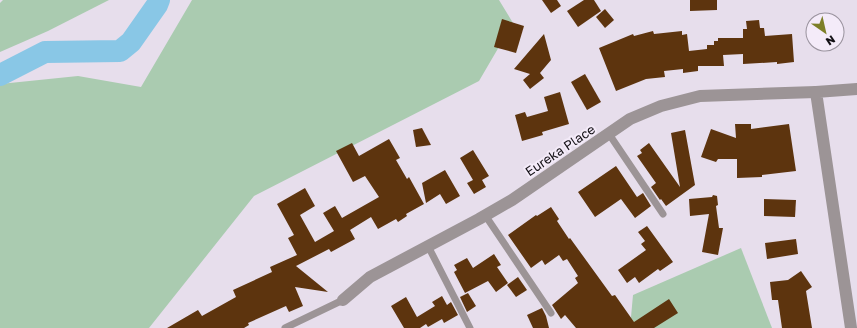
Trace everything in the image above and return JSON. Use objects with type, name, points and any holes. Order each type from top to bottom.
[{"type":"street","name":"Eureka Place","points":[[343,300],[359,284],[370,277],[512,200],[630,119],[646,111],[700,96],[857,89]]},
{"type":"street","points":[[816,92],[851,328]]},
{"type":"lane","points":[[609,134],[663,214]]},
{"type":"lane","points":[[485,215],[551,314]]},
{"type":"lane","points":[[428,246],[470,328]]},
{"type":"lane","points":[[285,328],[343,300]]},
{"type":"green space","points":[[3,0],[109,0],[48,31],[0,52],[0,3]]},
{"type":"green space","points":[[192,0],[499,0],[513,23],[479,81],[254,196],[149,328],[0,328],[0,84],[78,76],[141,87]]},
{"type":"green space","points":[[741,248],[772,328],[630,328],[633,295]]},
{"type":"building","points":[[542,0],[557,0],[561,6],[551,13]]},
{"type":"building","points":[[584,0],[594,0],[601,11],[578,27],[567,11]]},
{"type":"building","points":[[690,0],[717,0],[717,10],[690,11]]},
{"type":"building","points":[[605,9],[614,20],[605,28],[596,17]]},
{"type":"building","points":[[502,19],[524,26],[516,53],[494,47]]},
{"type":"building","points":[[759,20],[760,28],[764,28],[765,36],[792,34],[794,62],[777,64],[777,62],[743,64],[743,54],[723,55],[724,66],[698,66],[698,71],[683,73],[683,69],[664,71],[665,77],[646,79],[616,91],[599,48],[633,34],[634,36],[653,31],[654,34],[682,31],[682,35],[687,34],[689,51],[707,49],[707,45],[714,45],[714,41],[718,41],[718,38],[743,38],[743,29],[747,29],[746,21]]},
{"type":"building","points":[[544,34],[551,60],[540,73],[544,78],[530,89],[523,80],[530,74],[514,69]]},
{"type":"building","points":[[585,74],[601,102],[587,110],[571,82]]},
{"type":"building","points":[[560,92],[569,124],[542,132],[543,135],[522,141],[515,115],[525,112],[527,117],[548,111],[544,97]]},
{"type":"building","points":[[735,124],[751,124],[751,129],[789,124],[796,171],[762,175],[762,177],[737,178],[737,159],[718,159],[716,162],[701,157],[711,129],[736,138]]},
{"type":"building","points":[[422,128],[431,145],[416,147],[413,130]]},
{"type":"building","points":[[685,130],[695,185],[666,206],[651,187],[656,183],[637,156],[642,153],[640,150],[649,143],[680,187],[671,133]]},
{"type":"building","points":[[389,139],[400,158],[396,160],[407,179],[409,177],[424,204],[406,214],[407,216],[398,222],[396,219],[378,229],[371,217],[350,230],[355,239],[331,252],[329,249],[296,266],[328,292],[295,287],[303,306],[289,312],[286,306],[248,323],[249,325],[244,328],[167,328],[198,310],[202,316],[236,297],[233,290],[272,272],[270,267],[297,255],[288,238],[294,235],[277,204],[305,188],[315,206],[300,215],[315,242],[334,231],[323,213],[335,206],[342,218],[379,197],[365,176],[353,182],[336,151],[352,143],[359,156]]},
{"type":"building","points":[[473,150],[489,176],[482,180],[486,187],[474,194],[467,183],[473,180],[460,158]]},
{"type":"building","points":[[616,166],[637,197],[643,193],[651,206],[635,218],[621,199],[595,217],[578,192]]},
{"type":"building","points":[[445,170],[460,196],[446,204],[440,194],[426,203],[422,183]]},
{"type":"building","points":[[713,195],[717,196],[718,205],[716,206],[719,228],[723,228],[718,255],[702,252],[709,214],[690,216],[689,199],[712,197]]},
{"type":"building","points":[[764,199],[796,200],[795,217],[764,216]]},
{"type":"building","points":[[551,207],[559,219],[557,221],[569,239],[570,238],[612,296],[615,295],[634,322],[669,299],[678,313],[654,328],[576,328],[565,315],[561,319],[552,305],[578,283],[575,278],[578,276],[567,259],[563,261],[559,255],[545,265],[542,260],[531,268],[508,235],[536,215],[537,216]]},
{"type":"building","points":[[647,226],[673,262],[660,271],[658,269],[639,283],[635,277],[627,283],[618,270],[646,250],[641,244],[645,241],[638,232]]},
{"type":"building","points":[[796,239],[798,254],[767,259],[765,243]]},
{"type":"building","points":[[494,254],[501,265],[497,267],[508,283],[496,292],[488,281],[465,293],[454,272],[457,270],[454,265],[467,258],[473,268]]},
{"type":"building","points":[[801,271],[812,287],[806,291],[812,328],[782,328],[778,300],[772,300],[770,282],[788,280]]},
{"type":"building","points":[[518,277],[527,290],[516,297],[507,285]]},
{"type":"building","points":[[468,293],[476,306],[467,312],[460,297]]},
{"type":"building","points":[[442,296],[447,305],[451,302],[458,315],[444,323],[442,319],[428,327],[426,324],[420,328],[404,328],[391,306],[406,297],[417,317],[435,306],[432,302]]},
{"type":"building","points":[[542,308],[549,328],[533,328],[527,315]]},
{"type":"waterway","points":[[0,75],[45,52],[120,51],[131,42],[159,0]]}]
